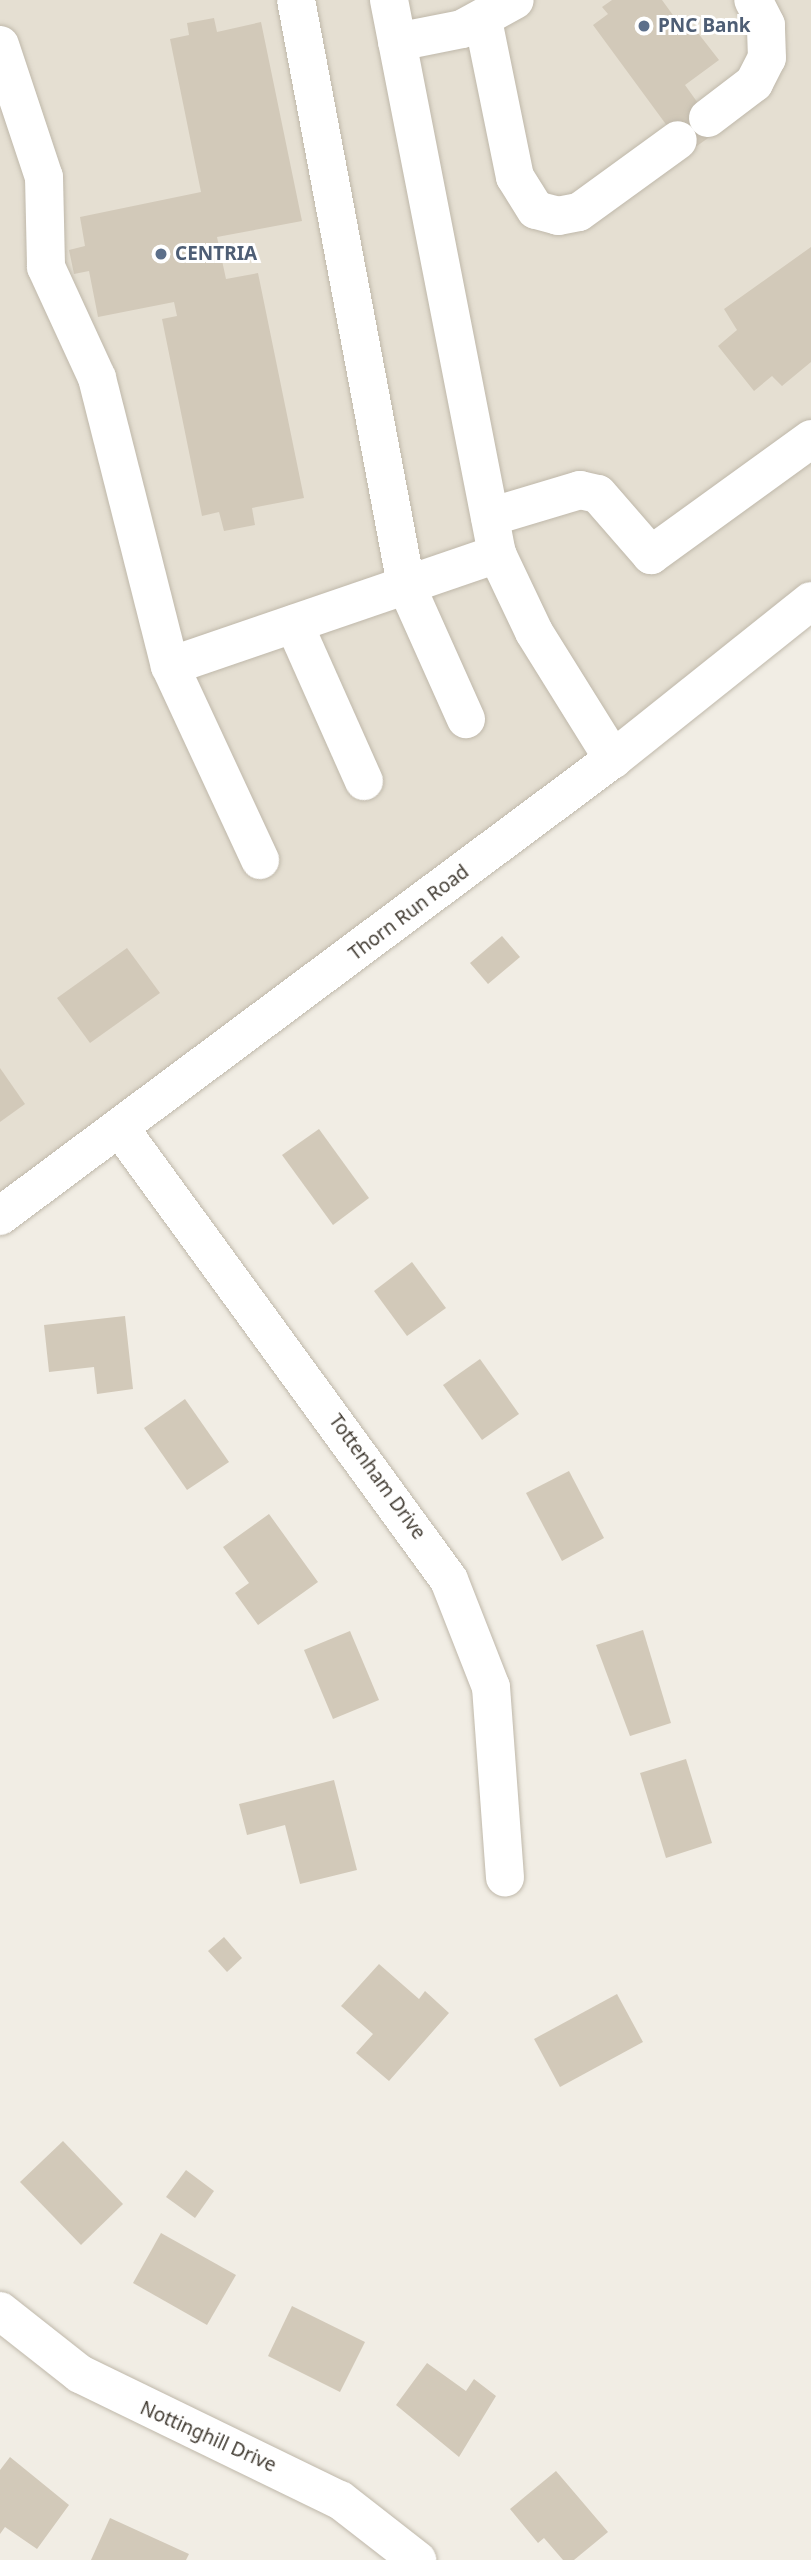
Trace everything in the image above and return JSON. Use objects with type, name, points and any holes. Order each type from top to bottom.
[{"type":"street","points":[[296,0],[406,585],[466,719]]},
{"type":"street","points":[[389,0],[497,554],[534,632],[613,759]]},
{"type":"street","points":[[397,42],[483,20],[515,0]]},
{"type":"street","points":[[708,118],[754,83],[767,58],[766,25],[752,0]]},
{"type":"street","points":[[483,20],[515,177],[536,210],[558,216],[579,212],[678,141]]},
{"type":"street","points":[[0,45],[44,177],[46,267],[97,378],[170,666],[260,860]]},
{"type":"street","points":[[489,517],[589,492],[614,510],[651,555],[811,439]]},
{"type":"street","points":[[170,666],[497,554]]},
{"type":"street","name":"Thorn Run Road","points":[[0,1216],[122,1130],[613,759],[811,601]]},
{"type":"street","points":[[294,624],[364,781]]},
{"type":"street","name":"Tottenham Drive","points":[[122,1130],[449,1580],[491,1687],[505,1877]]},
{"type":"street","name":"Nottinghill Drive","points":[[0,2311],[80,2374],[340,2500],[417,2560]]},
{"type":"shaded area","points":[[0,0],[811,0],[811,601],[0,1216]]},
{"type":"building","points":[[612,0],[662,0],[683,29],[691,24],[719,60],[685,85],[718,131],[687,153],[593,25],[608,14],[602,7]]},
{"type":"building","points":[[214,18],[217,32],[261,22],[302,221],[217,237],[226,279],[258,273],[304,498],[252,508],[255,525],[224,531],[219,512],[202,516],[162,319],[177,316],[174,302],[98,317],[89,271],[74,274],[69,250],[85,246],[80,217],[201,192],[170,39],[189,35],[187,23]]},
{"type":"building","points":[[811,247],[811,362],[782,386],[772,376],[754,391],[718,346],[737,330],[724,309]]},
{"type":"building","points":[[502,936],[520,957],[488,984],[470,963]]},
{"type":"building","points":[[127,948],[160,993],[90,1043],[57,998]]},
{"type":"building","points":[[0,1068],[25,1104],[0,1122]]},
{"type":"building","points":[[319,1129],[369,1198],[333,1225],[282,1155]]},
{"type":"building","points":[[412,1262],[446,1308],[407,1336],[374,1291]]},
{"type":"building","points":[[125,1316],[133,1389],[97,1394],[94,1367],[49,1372],[44,1325]]},
{"type":"building","points":[[480,1359],[519,1414],[482,1440],[443,1385]]},
{"type":"building","points":[[185,1399],[229,1462],[187,1490],[144,1428]]},
{"type":"building","points":[[569,1471],[604,1538],[562,1561],[526,1493]]},
{"type":"building","points":[[269,1514],[318,1582],[258,1625],[235,1593],[249,1583],[223,1547]]},
{"type":"building","points":[[643,1630],[671,1723],[630,1736],[596,1645]]},
{"type":"building","points":[[350,1631],[379,1700],[333,1719],[304,1650]]},
{"type":"building","points":[[686,1759],[712,1843],[666,1858],[640,1773]]},
{"type":"building","points":[[334,1780],[357,1870],[300,1884],[285,1825],[247,1835],[239,1804]]},
{"type":"building","points":[[224,1937],[242,1958],[227,1972],[208,1951]]},
{"type":"building","points":[[379,1964],[419,1999],[425,1991],[449,2013],[389,2081],[356,2053],[373,2034],[341,2006]]},
{"type":"building","points":[[617,1994],[643,2042],[560,2087],[534,2039]]},
{"type":"building","points":[[63,2141],[123,2204],[81,2245],[20,2182]]},
{"type":"building","points":[[186,2170],[214,2191],[195,2218],[166,2197]]},
{"type":"building","points":[[161,2233],[236,2275],[207,2325],[133,2283]]},
{"type":"building","points":[[292,2306],[365,2342],[340,2392],[268,2356]]},
{"type":"building","points":[[427,2363],[466,2391],[474,2379],[496,2396],[459,2457],[396,2405]]},
{"type":"building","points":[[10,2457],[69,2505],[37,2549],[5,2527],[0,2534],[0,2470]]},
{"type":"building","points":[[556,2471],[608,2532],[574,2560],[563,2560],[544,2538],[538,2543],[510,2509]]},
{"type":"building","points":[[110,2518],[189,2554],[186,2560],[91,2560]]},
{"type":"place","name":"PNC Bank","points":[[644,26]]},
{"type":"place","name":"CENTRIA","points":[[161,254]]}]
